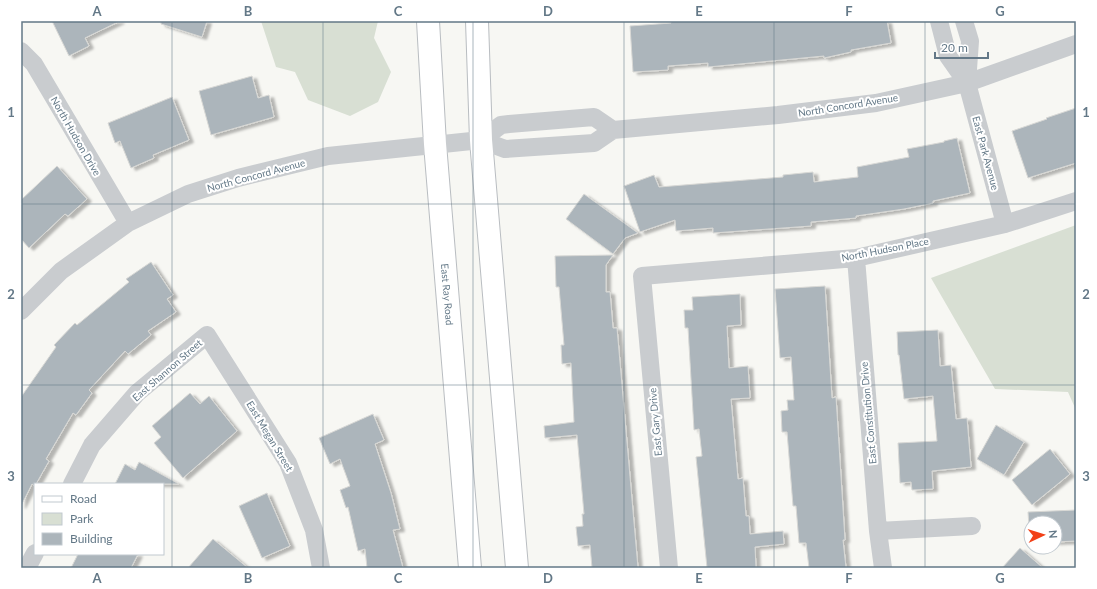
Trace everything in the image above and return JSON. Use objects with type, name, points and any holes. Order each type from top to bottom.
[{"type":"main road","name":"East Ray Road","points":[[428,21],[435,144],[470,568]]},
{"type":"main road","points":[[477,21],[481,140],[517,568]]},
{"type":"street","name":"East Park Avenue","points":[[939,21],[948,56],[968,83]]},
{"type":"street","name":"East Park Avenue","points":[[964,21],[970,41],[968,83],[1005,224]]},
{"type":"street","name":"North Concord Avenue","points":[[21,311],[61,271],[128,224],[188,194],[238,178],[328,156],[481,140],[505,149],[579,144],[594,142],[613,130],[778,115],[876,103],[968,83],[1076,44]]},
{"type":"street","name":"North Hudson Drive","points":[[21,51],[34,64],[128,224]]},
{"type":"street","points":[[481,140],[501,125],[594,117],[613,130]]},
{"type":"street","name":"North Hudson Place","points":[[642,276],[856,258],[1005,224],[1076,200]]},
{"type":"street","name":"East Constitution Drive","points":[[856,258],[878,530],[883,568]]},
{"type":"street","name":"East Gary Drive","points":[[642,276],[669,568]]},
{"type":"street","name":"East Shannon Street","points":[[73,483],[92,445],[137,393],[207,335]]},
{"type":"street","name":"East Megan Street","points":[[207,335],[288,463],[314,530],[321,568]]},
{"type":"street","points":[[878,530],[972,526]]},
{"type":"street","points":[[27,568],[34,555]]},
{"type":"green space","points":[[261,21],[378,21],[374,38],[391,72],[378,102],[350,116],[308,100],[295,72],[276,67]]},
{"type":"green space","points":[[1076,225],[1076,410],[1068,392],[995,389],[931,278]]},
{"type":"building","points":[[52,21],[120,21],[85,38],[89,46],[69,56]]},
{"type":"building","points":[[161,21],[207,21],[202,37],[161,24]]},
{"type":"building","points":[[671,21],[887,21],[891,43],[851,50],[851,52],[824,58],[824,56],[708,67],[708,63],[668,66],[668,70],[633,72],[630,26],[671,23]]},
{"type":"building","points":[[252,76],[258,98],[269,95],[274,117],[211,135],[199,91]]},
{"type":"building","points":[[172,97],[189,140],[153,155],[154,158],[131,168],[120,141],[115,143],[108,123]]},
{"type":"building","points":[[1076,108],[1076,163],[1028,178],[1012,131]]},
{"type":"building","points":[[957,138],[970,193],[904,209],[856,216],[856,218],[811,222],[811,226],[713,233],[713,228],[676,231],[675,220],[640,232],[624,186],[654,175],[659,187],[783,177],[783,175],[813,172],[814,182],[858,177],[857,167],[909,157],[907,149]]},
{"type":"building","points":[[57,166],[87,199],[68,216],[65,214],[29,248],[21,239],[21,200]]},
{"type":"building","points":[[584,194],[638,233],[625,238],[613,254],[566,219]]},
{"type":"building","points":[[613,255],[606,265],[606,292],[610,292],[613,328],[617,328],[638,568],[592,568],[590,545],[578,546],[576,527],[583,526],[582,514],[584,514],[577,435],[545,438],[544,426],[574,422],[571,363],[562,364],[561,345],[564,345],[559,287],[556,287],[555,256]]},
{"type":"building","points":[[151,262],[173,295],[167,299],[176,312],[148,331],[151,335],[128,354],[125,351],[89,390],[92,393],[76,415],[73,413],[46,459],[49,461],[37,483],[34,483],[34,485],[32,484],[21,506],[21,397],[56,347],[54,345],[75,323],[77,325],[129,282],[126,279]]},
{"type":"building","points":[[825,286],[832,398],[836,397],[845,540],[843,540],[846,568],[809,568],[806,543],[799,543],[796,506],[793,506],[787,432],[782,432],[781,411],[788,410],[787,400],[794,400],[791,357],[780,358],[775,289]]},
{"type":"building","points":[[740,294],[741,325],[727,326],[729,368],[748,366],[750,398],[731,399],[738,479],[743,478],[746,516],[749,516],[750,534],[783,531],[784,544],[755,547],[756,568],[707,568],[696,457],[702,456],[699,429],[694,430],[688,328],[685,328],[684,310],[693,310],[692,297]]},
{"type":"building","points":[[938,330],[940,366],[951,365],[956,419],[967,418],[971,467],[932,471],[933,489],[912,490],[911,482],[900,483],[898,443],[937,441],[933,396],[904,399],[898,355],[897,332]]},
{"type":"building","points":[[190,393],[200,404],[209,396],[237,431],[183,478],[154,443],[161,437],[152,426]]},
{"type":"building","points":[[373,414],[384,440],[375,444],[391,493],[400,529],[393,530],[403,568],[367,568],[365,549],[358,551],[348,507],[346,508],[340,490],[350,486],[340,459],[330,464],[319,438]]},
{"type":"building","points":[[996,425],[1024,442],[1004,475],[977,459]]},
{"type":"building","points":[[1050,449],[1070,474],[1032,505],[1012,480]]},
{"type":"building","points":[[139,462],[179,484],[116,483],[125,464],[135,470]]},
{"type":"building","points":[[267,493],[290,546],[262,558],[239,506]]},
{"type":"building","points":[[1076,510],[1076,541],[1063,542],[1063,515],[1028,515],[1028,512]]},
{"type":"building","points":[[213,539],[248,568],[188,568]]},
{"type":"building","points":[[1020,548],[1023,551],[1023,555],[1028,555],[1043,568],[1002,568]]},
{"type":"building","points":[[78,555],[138,555],[131,568],[71,568]]}]
